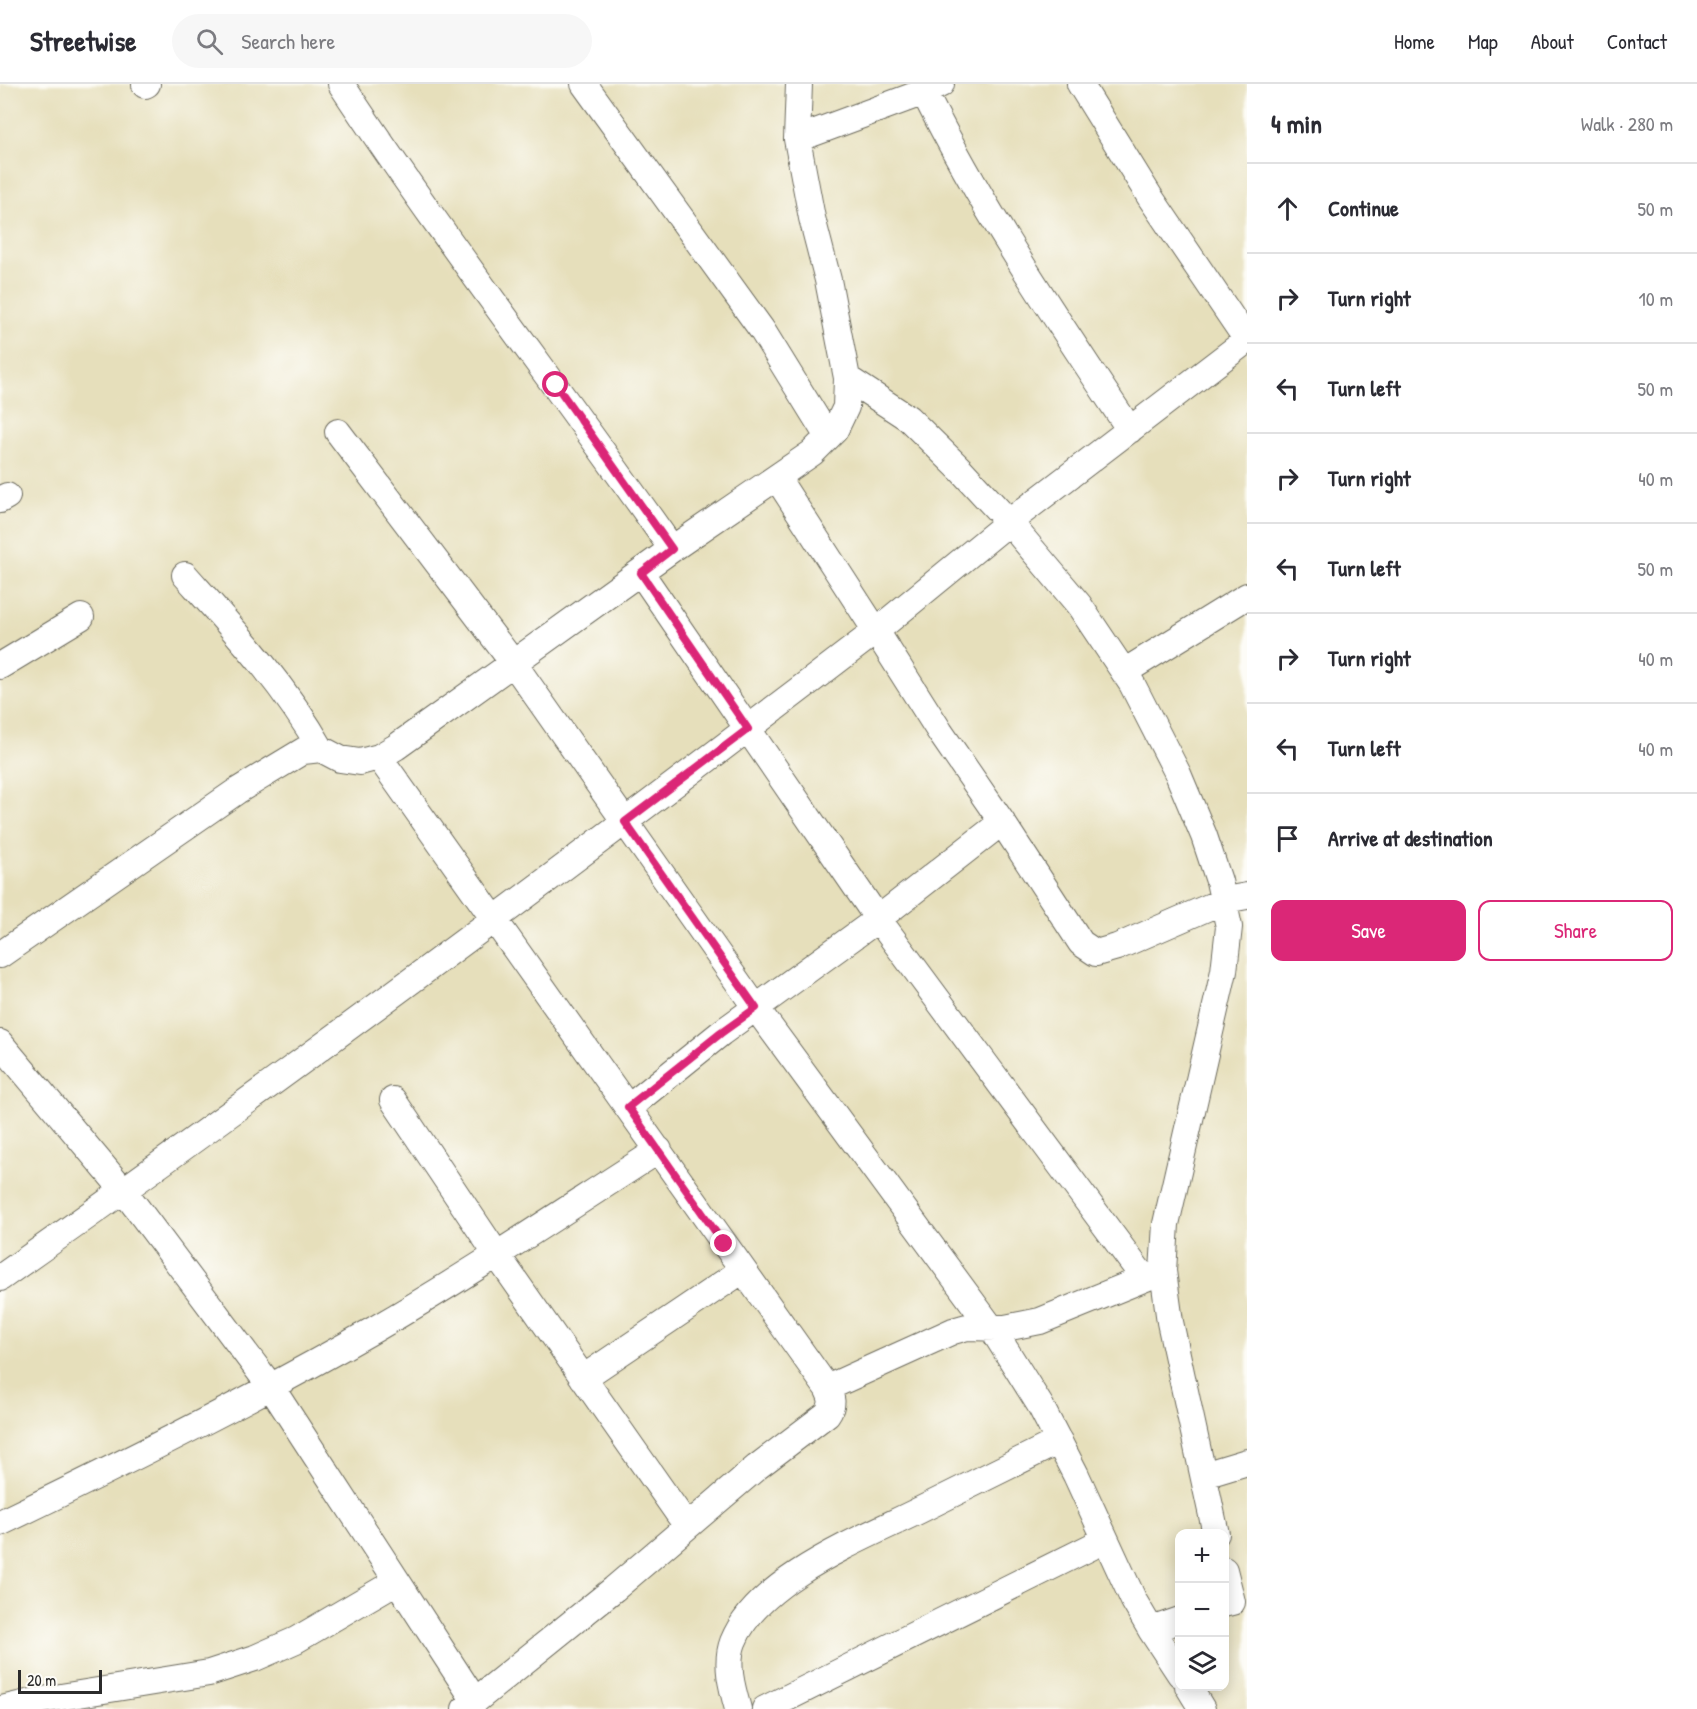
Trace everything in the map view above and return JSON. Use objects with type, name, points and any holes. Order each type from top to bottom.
[{"type":"street","points":[[341,84],[475,276],[556,385],[672,549]]},
{"type":"street","points":[[584,84],[762,330],[828,437]]},
{"type":"street","points":[[184,574],[276,680],[303,718],[321,749],[340,759],[360,762],[379,757],[396,747],[672,549],[812,453],[835,430],[846,407],[847,378],[797,139],[799,84]]},
{"type":"street","points":[[0,1278],[124,1191],[495,920],[876,631],[1009,522],[1247,340],[1150,197],[1080,84]]},
{"type":"street","points":[[797,139],[932,88],[951,147],[1038,291],[1130,430]]},
{"type":"street","points":[[847,378],[908,418],[1009,522],[1079,605],[1124,672],[1178,774],[1204,836],[1236,898],[1229,927],[1224,971],[1154,1274]]},
{"type":"street","points":[[338,432],[514,664],[756,1008],[992,1329],[1040,1405],[1134,1601],[1175,1668]]},
{"type":"street","points":[[777,478],[940,732],[1081,943],[1095,953],[1117,947],[1236,898]]},
{"type":"street","points":[[641,573],[878,919],[1154,1274],[1170,1322],[1215,1529]]},
{"type":"street","points":[[1124,672],[1247,596]]},
{"type":"street","points":[[0,666],[81,617]]},
{"type":"street","points":[[0,955],[237,791],[303,752],[321,749]]},
{"type":"street","points":[[0,1043],[124,1191],[271,1387],[397,1581],[470,1705],[614,1589],[757,1467],[827,1414],[832,1407],[832,1398],[659,1149],[379,757]]},
{"type":"street","points":[[628,1107],[721,1033],[878,919],[1002,822]]},
{"type":"street","points":[[393,1100],[497,1255],[687,1526]]},
{"type":"street","points":[[0,1523],[271,1387],[377,1328],[497,1255],[659,1149]]},
{"type":"street","points":[[583,1378],[743,1270]]},
{"type":"street","points":[[827,1388],[953,1331],[967,1327],[992,1329],[1020,1326],[1154,1274]]},
{"type":"street","points":[[738,1709],[730,1676],[729,1659],[734,1641],[748,1617],[769,1595],[812,1564],[1059,1441]]},
{"type":"street","points":[[1204,1475],[1247,1462]]},
{"type":"street","points":[[765,1709],[1105,1540]]},
{"type":"street","points":[[2,1709],[36,1701],[209,1673],[255,1658],[296,1640],[397,1581]]},
{"type":"street","points":[[1228,1583],[1234,1601]]},
{"type":"street","points":[[1151,1630],[1175,1621]]},
{"type":"street","points":[[1191,1691],[1202,1709]]},
{"type":"route","points":[[556,385],[672,549],[641,573],[748,729],[625,822],[756,1008],[628,1107],[724,1244]]}]
